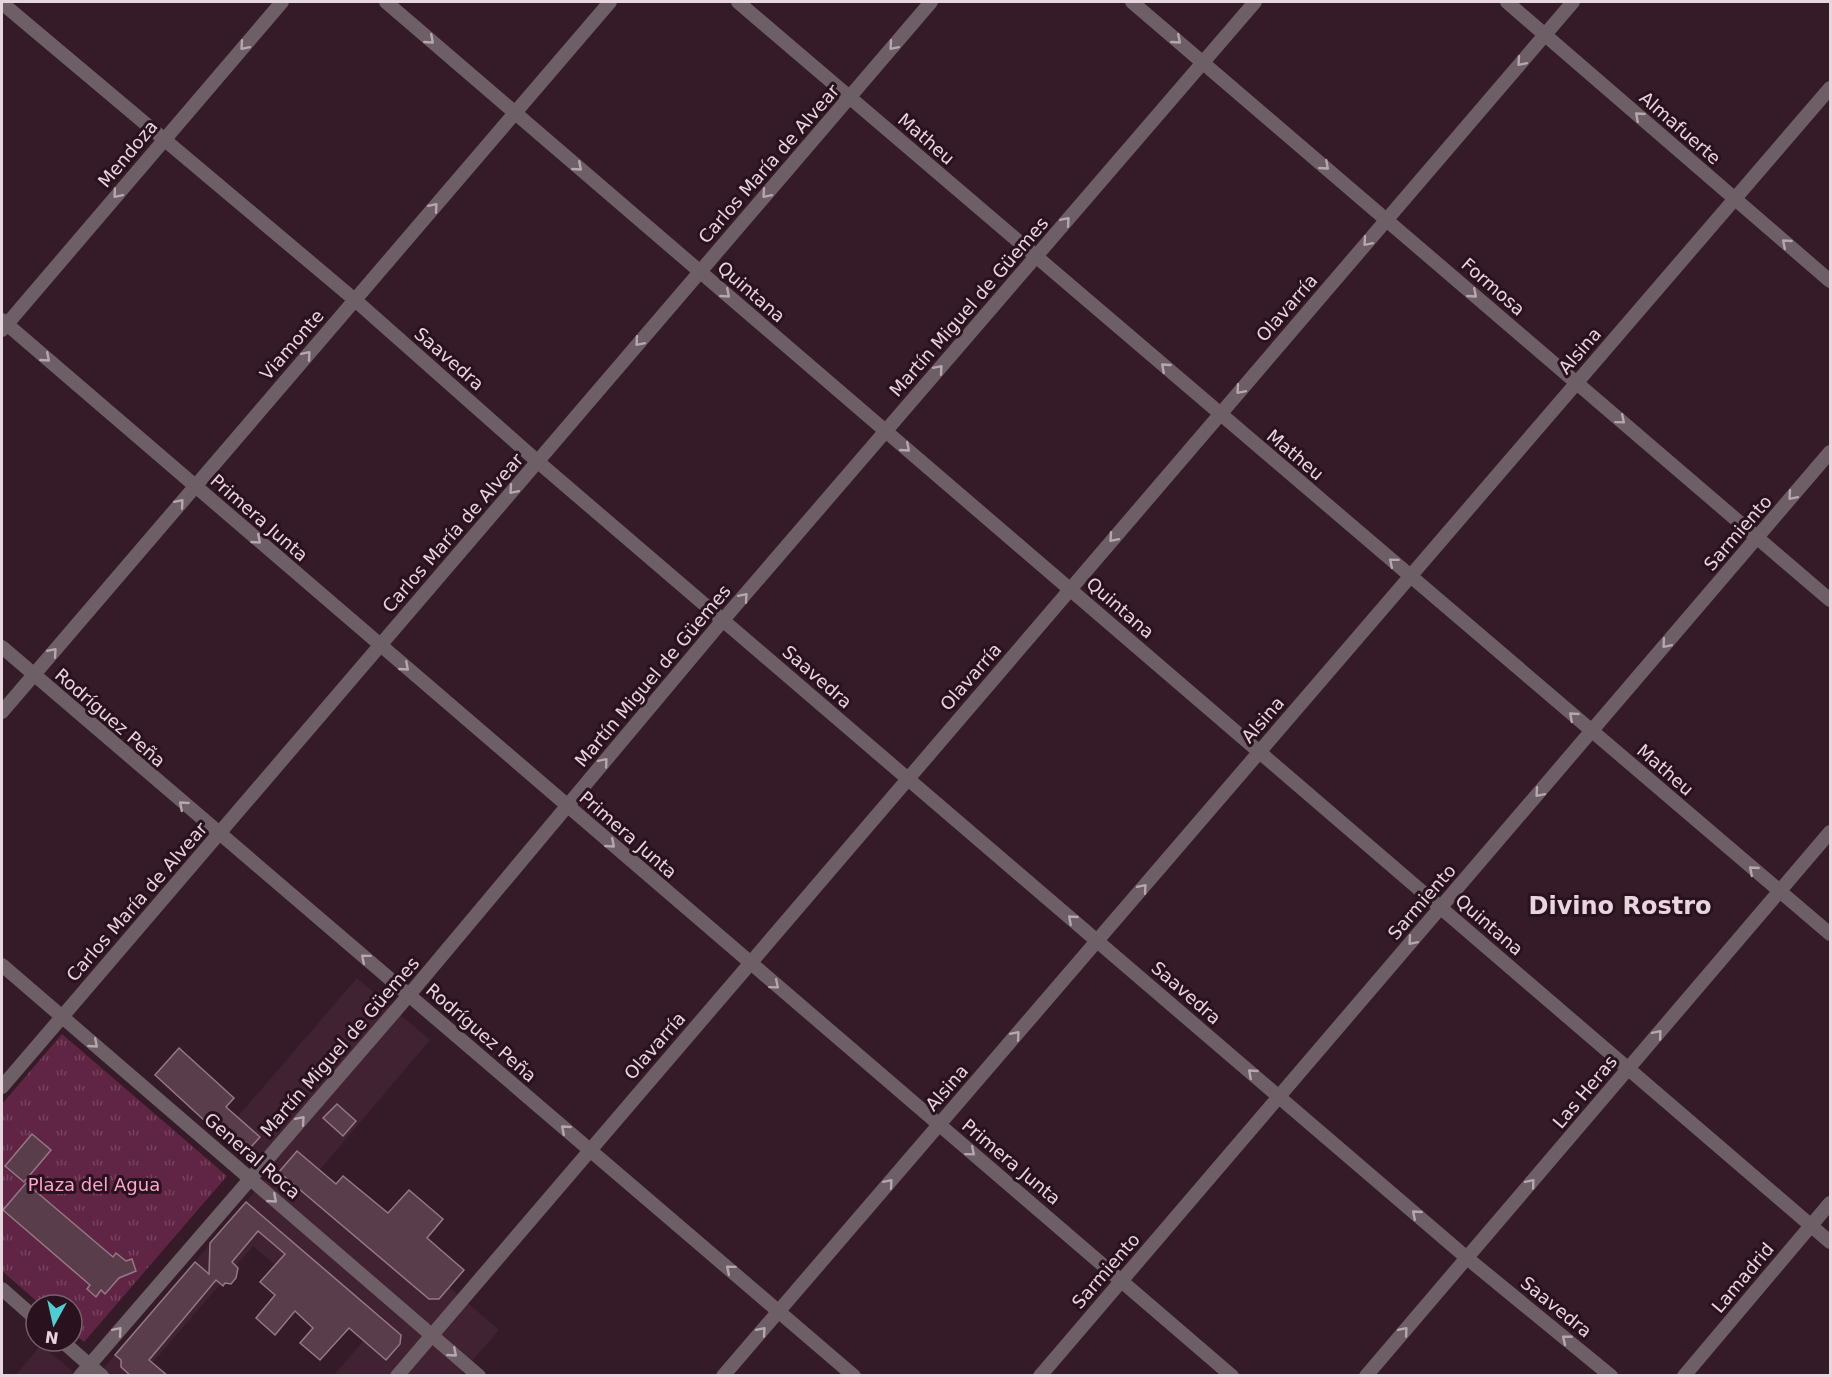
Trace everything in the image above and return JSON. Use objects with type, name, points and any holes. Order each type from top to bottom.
[{"type":"street","name":"Mendoza","points":[[3,324],[282,2]]},
{"type":"street","name":"Quintana","points":[[386,2],[1830,1242]]},
{"type":"street","name":"Viamonte","points":[[2,712],[610,2]]},
{"type":"street","name":"Matheu","points":[[738,2],[1830,934]]},
{"type":"street","name":"Carlos María de Alvear","points":[[2,1087],[931,2]]},
{"type":"street","name":"Formosa","points":[[1132,2],[1830,600]]},
{"type":"street","name":"Martín Miguel de Güemes","points":[[80,1376],[409,995],[723,620],[1256,2]]},
{"type":"street","name":"Almafuerte","points":[[1507,2],[1830,281]]},
{"type":"street","name":"Olavarría","points":[[397,1376],[1573,2]]},
{"type":"street","name":"Saavedra","points":[[2,3],[163,141],[355,300],[537,461],[1467,1258],[1611,1376]]},
{"type":"street","name":"Alsina","points":[[723,1376],[1830,88]]},
{"type":"street","name":"Primera Junta","points":[[3,324],[1232,1376]]},
{"type":"street","name":"Sarmiento","points":[[1041,1376],[1830,452]]},
{"type":"street","name":"Rodríguez Peña","points":[[2,648],[218,835],[409,995],[854,1376]]},
{"type":"street","name":"Las Heras","points":[[1366,1376],[1830,832]]},
{"type":"street","name":"General Roca","points":[[2,965],[479,1376]]},
{"type":"street","name":"Lamadrid","points":[[1684,1376],[1830,1203]]},
{"type":"street","points":[[2,1289],[24,1308]]},
{"type":"street","points":[[76,1353],[102,1376]]},
{"type":"shaded area","points":[[357,978],[430,1040],[317,1173],[499,1330],[460,1375],[334,1375],[364,1340],[253,1246],[142,1375],[97,1376],[274,1169],[227,1129]]},
{"type":"shaded area","points":[[34,1353],[51,1353],[77,1375],[15,1376]]},
{"type":"green space","name":"Plaza del Agua","points":[[62,1034],[227,1176],[84,1342],[84,1293],[27,1293],[2,1271],[2,1104]]},
{"type":"building","points":[[179,1048],[234,1098],[226,1107],[260,1137],[243,1156],[155,1075]]},
{"type":"building","points":[[337,1104],[356,1121],[343,1136],[323,1118]]},
{"type":"building","points":[[32,1134],[51,1150],[24,1182],[5,1166]]},
{"type":"building","points":[[297,1151],[336,1184],[343,1176],[388,1213],[409,1190],[443,1219],[427,1238],[464,1270],[439,1299],[429,1299],[279,1172]]},
{"type":"building","points":[[26,1183],[113,1257],[116,1253],[126,1261],[132,1259],[136,1271],[119,1278],[105,1294],[101,1290],[96,1297],[87,1289],[90,1285],[3,1210]]},
{"type":"building","points":[[246,1202],[401,1335],[400,1344],[386,1360],[349,1328],[320,1360],[300,1343],[313,1328],[295,1311],[275,1335],[256,1318],[275,1295],[260,1282],[285,1254],[258,1231],[232,1262],[238,1268],[236,1278],[231,1284],[225,1283],[223,1286],[216,1280],[149,1360],[168,1376],[131,1376],[121,1367],[121,1360],[115,1355],[195,1262],[209,1274],[210,1243]]},
{"type":"district","name":"Divino Rostro","points":[[1620,906]]}]
